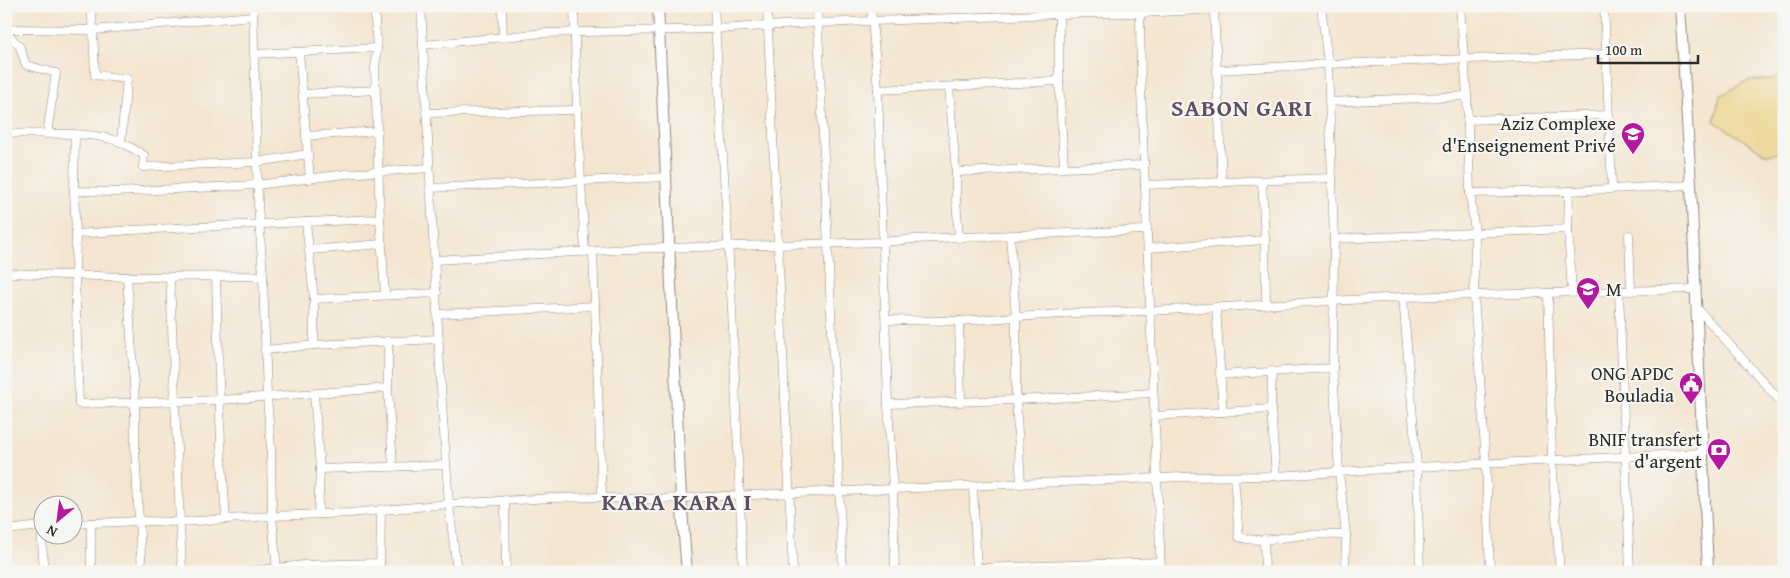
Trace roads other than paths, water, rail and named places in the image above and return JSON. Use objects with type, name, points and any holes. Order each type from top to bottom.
[{"type":"street","points":[[91,6],[95,75],[127,79],[120,142]]},
{"type":"street","points":[[253,6],[266,396],[271,449],[272,516],[277,570]]},
{"type":"street","points":[[374,6],[377,48],[375,69],[380,219],[385,294]]},
{"type":"street","points":[[421,6],[446,465],[457,572]]},
{"type":"street","points":[[502,6],[503,38]]},
{"type":"street","points":[[574,6],[580,180],[595,306],[602,497]]},
{"type":"street","points":[[658,6],[681,498],[687,571],[660,572]]},
{"type":"street","points":[[714,6],[728,248],[743,572]]},
{"type":"street","points":[[767,6],[793,572]]},
{"type":"street","points":[[817,6],[844,572]]},
{"type":"street","points":[[871,6],[878,90],[895,572]]},
{"type":"street","points":[[1017,6],[1018,16]]},
{"type":"street","points":[[423,45],[544,33],[715,30],[768,25],[1059,14],[1091,10],[1140,13],[1275,6]]},
{"type":"street","points":[[1321,6],[1328,64],[1334,239],[1333,368],[1339,472],[1346,535],[1345,572]]},
{"type":"street","points":[[1460,6],[1470,193],[1476,233],[1474,296],[1486,463],[1490,572]]},
{"type":"street","points":[[1604,6],[1612,188]]},
{"type":"street","points":[[1680,6],[1708,572]]},
{"type":"street","points":[[1214,10],[1222,183]]},
{"type":"street","points":[[1140,13],[1149,311],[1161,572]]},
{"type":"street","points":[[1059,14],[1059,81],[1064,167]]},
{"type":"street","points":[[6,31],[93,30],[254,16]]},
{"type":"street","points":[[6,31],[20,47],[26,65],[56,73],[47,134]]},
{"type":"street","points":[[254,54],[377,48]]},
{"type":"street","points":[[299,52],[310,179]]},
{"type":"street","points":[[1218,70],[1606,54]]},
{"type":"street","points":[[878,90],[1059,81]]},
{"type":"street","points":[[949,87],[959,238]]},
{"type":"street","points":[[303,94],[376,90]]},
{"type":"street","points":[[1329,102],[1466,96]]},
{"type":"street","points":[[426,113],[577,110]]},
{"type":"street","points":[[1467,120],[1609,115]]},
{"type":"street","points":[[306,136],[378,131]]},
{"type":"street","points":[[6,133],[108,138],[120,142],[144,155],[143,167],[257,162],[308,154]]},
{"type":"street","points":[[75,135],[75,276],[79,404],[221,400],[388,388]]},
{"type":"street","points":[[956,172],[1144,165]]},
{"type":"street","points":[[74,191],[116,192],[258,185],[346,174],[429,168]]},
{"type":"street","points":[[430,188],[666,177]]},
{"type":"street","points":[[1145,185],[1332,178]]},
{"type":"street","points":[[1262,181],[1266,240],[1266,304]]},
{"type":"street","points":[[1470,193],[1570,191],[1690,185]]},
{"type":"street","points":[[1570,191],[1568,229],[1572,293]]},
{"type":"street","points":[[76,234],[380,219]]},
{"type":"street","points":[[306,222],[314,299],[314,345]]},
{"type":"street","points":[[1334,239],[1568,229]]},
{"type":"street","points":[[435,260],[589,252],[883,242],[1147,230]]},
{"type":"street","points":[[1010,235],[1016,318],[1016,400],[1021,484]]},
{"type":"street","points":[[1629,235],[1631,291]]},
{"type":"street","points":[[1148,248],[1266,240]]},
{"type":"street","points":[[310,250],[382,244]]},
{"type":"street","points":[[6,273],[127,278],[263,276]]},
{"type":"street","points":[[216,277],[221,447],[226,518]]},
{"type":"street","points":[[127,278],[135,402],[135,451],[142,572]]},
{"type":"street","points":[[170,278],[182,572]]},
{"type":"street","points":[[886,320],[959,321],[1076,313],[1334,302],[1404,297],[1695,289]]},
{"type":"street","points":[[1619,291],[1630,572]]},
{"type":"street","points":[[314,299],[385,294],[436,293]]},
{"type":"street","points":[[1548,293],[1552,460],[1560,572]]},
{"type":"street","points":[[1404,297],[1416,467],[1420,572]]},
{"type":"street","points":[[438,314],[595,306]]},
{"type":"street","points":[[1216,307],[1223,412]]},
{"type":"street","points":[[1696,307],[1784,405]]},
{"type":"street","points":[[959,321],[961,402]]},
{"type":"street","points":[[265,350],[314,345],[439,339]]},
{"type":"street","points":[[388,342],[388,388],[393,466]]},
{"type":"street","points":[[1220,375],[1333,368]]},
{"type":"street","points":[[1272,371],[1271,409],[1276,476]]},
{"type":"street","points":[[888,404],[1153,393]]},
{"type":"street","points":[[314,394],[320,469],[318,514]]},
{"type":"street","points":[[1154,416],[1271,409]]},
{"type":"street","points":[[82,523],[139,521],[181,522],[505,500],[602,497],[622,499],[681,498],[1156,478],[1276,476],[1486,463],[1703,453]]},
{"type":"street","points":[[320,469],[446,465]]},
{"type":"street","points":[[1234,477],[1239,537],[1244,539],[1264,539],[1306,535],[1346,535]]},
{"type":"street","points":[[973,487],[977,570],[1160,562]]},
{"type":"street","points":[[505,500],[506,572]]},
{"type":"street","points":[[380,572],[381,509]]},
{"type":"street","points":[[91,523],[91,572]]},
{"type":"street","points":[[6,530],[32,527]]},
{"type":"street","points":[[1264,539],[1265,572]]},
{"type":"street","points":[[43,546],[44,572]]},
{"type":"street","points":[[245,572],[277,570],[303,565],[331,568],[380,563]]},
{"type":"place","name":"Aziz Complexe d'Enseignement Privé","points":[[1633,155]]},
{"type":"place","name":"M","points":[[1588,310]]},
{"type":"place","name":"ONG APDC Bouladia","points":[[1691,405]]},
{"type":"place","name":"BNIF transfert d'argent","points":[[1719,471]]},
{"type":"district","name":"SABON GARI","points":[[1242,108]]},
{"type":"district","name":"KARA KARA I","points":[[677,502]]}]
